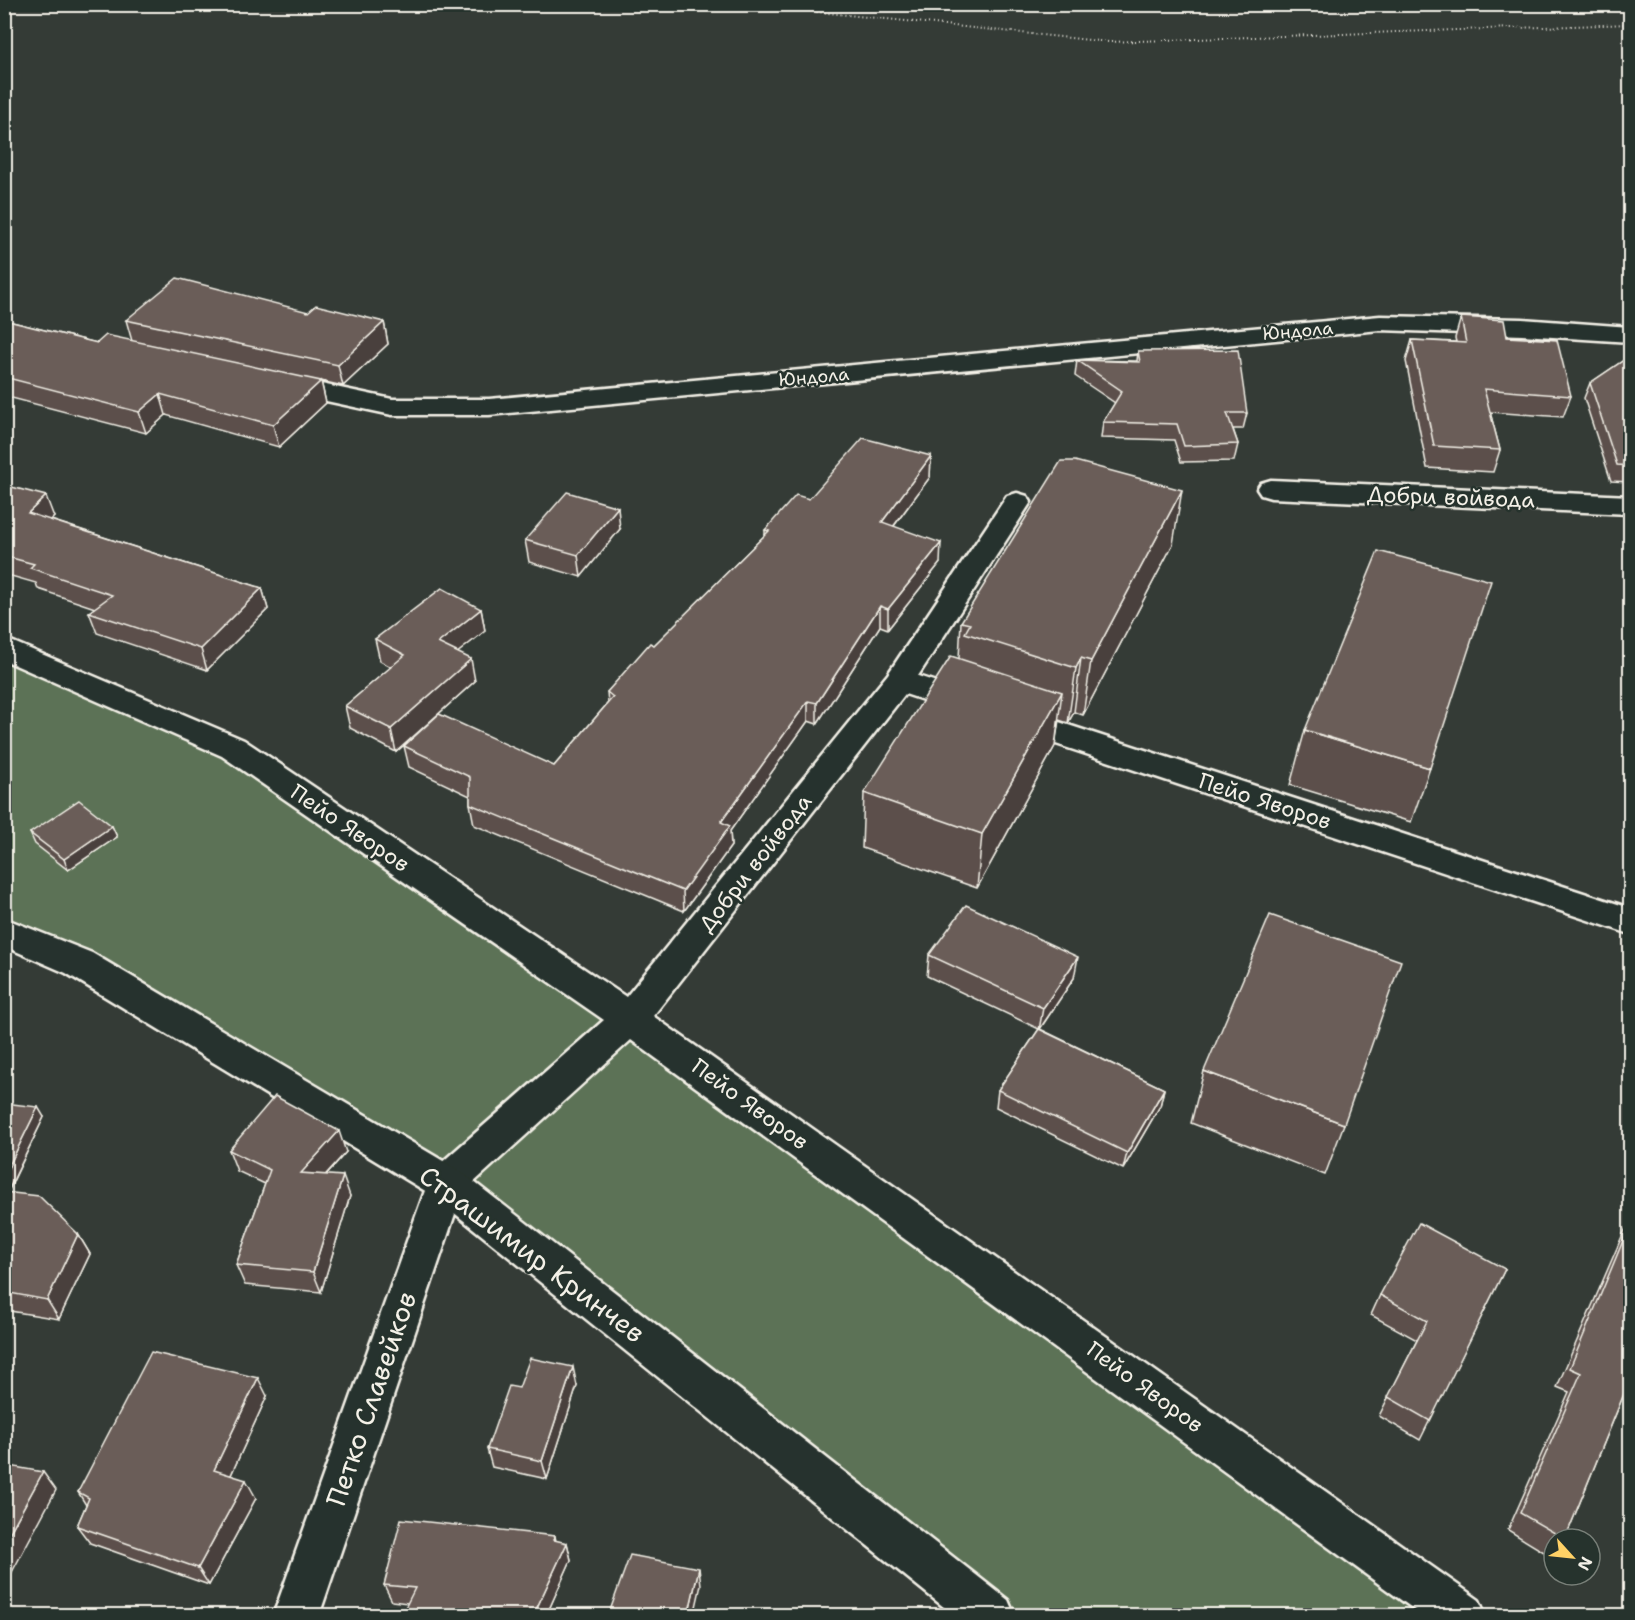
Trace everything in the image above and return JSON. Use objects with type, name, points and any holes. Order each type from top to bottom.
[{"type":"street","name":"Юндола","points":[[255,378],[392,407],[489,407],[1380,323],[1522,327],[1630,335]]},
{"type":"street","name":"Добри войвода","points":[[1271,489],[1630,505]]},
{"type":"street","name":"Добри войвода","points":[[446,1183],[630,1019],[899,681],[1017,502]]},
{"type":"street","name":"Пейо Яворов","points":[[4,648],[233,748],[630,1019],[1463,1616]]},
{"type":"street","name":"Пейо Яворов","points":[[899,681],[1630,921]]},
{"type":"street","name":"Страшимир Кринчев","points":[[4,931],[79,963],[446,1183],[992,1616]]},
{"type":"street","name":"Петко Славейков","points":[[296,1616],[446,1183]]},
{"type":"path","points":[[741,4],[1109,42],[1630,24]]},
{"type":"green space","points":[[5,648],[233,749],[1463,1615],[992,1615],[446,1183],[5,931]]},
{"type":"building","points":[[177,278],[308,312],[316,305],[384,322],[338,365],[126,320]]},
{"type":"building","points":[[1461,317],[1504,320],[1507,337],[1557,340],[1571,396],[1484,389],[1500,450],[1434,446],[1412,340],[1466,343]]},
{"type":"building","points":[[4,320],[97,343],[106,335],[321,381],[273,425],[160,394],[139,412],[4,377]]},
{"type":"building","points":[[1238,350],[1247,413],[1227,413],[1238,444],[1184,446],[1177,424],[1103,422],[1122,391],[1077,360],[1140,362],[1138,351]]},
{"type":"building","points":[[1630,356],[1630,466],[1617,465],[1590,383]]},
{"type":"building","points":[[863,438],[931,456],[882,522],[941,543],[888,609],[880,606],[817,703],[808,701],[721,822],[730,826],[683,891],[470,804],[470,777],[404,746],[439,714],[554,766],[613,697],[607,692],[650,643],[654,645],[769,531],[765,530],[796,495],[809,499]]},
{"type":"building","points":[[1061,461],[1075,461],[1182,490],[1091,661],[1081,658],[1076,668],[965,633],[970,624],[961,622]]},
{"type":"building","points":[[4,485],[46,496],[28,513],[262,588],[201,649],[89,612],[112,595],[30,568],[34,564],[4,556]]},
{"type":"building","points":[[567,492],[618,507],[578,555],[525,540]]},
{"type":"building","points":[[1378,551],[1491,581],[1430,768],[1305,730]]},
{"type":"building","points":[[442,588],[481,609],[438,643],[471,659],[391,729],[345,706],[405,655],[375,639]]},
{"type":"building","points":[[951,656],[1062,692],[982,834],[864,793]]},
{"type":"building","points":[[79,800],[112,826],[64,859],[30,833]]},
{"type":"building","points":[[966,905],[1078,957],[1043,1008],[929,955]]},
{"type":"building","points":[[1270,915],[1401,961],[1344,1124],[1204,1071]]},
{"type":"building","points":[[1039,1029],[1164,1089],[1127,1153],[998,1090]]},
{"type":"building","points":[[275,1096],[339,1131],[301,1173],[343,1176],[313,1272],[236,1265],[270,1170],[229,1150]]},
{"type":"building","points":[[4,1103],[38,1107],[4,1176]]},
{"type":"building","points":[[4,1192],[39,1196],[78,1234],[47,1300],[4,1292]]},
{"type":"building","points":[[1419,1223],[1505,1269],[1430,1421],[1388,1397],[1427,1321],[1380,1295]]},
{"type":"building","points":[[1630,1224],[1630,1379],[1570,1527],[1544,1527],[1520,1513],[1581,1373],[1570,1368]]},
{"type":"building","points":[[151,1352],[258,1378],[214,1470],[246,1480],[198,1568],[77,1526],[89,1498],[78,1492]]},
{"type":"building","points":[[530,1358],[573,1367],[542,1461],[487,1449],[509,1386],[519,1388]]},
{"type":"building","points":[[4,1465],[43,1472],[4,1543]]},
{"type":"building","points":[[401,1519],[555,1536],[554,1540],[567,1543],[533,1616],[401,1616],[415,1588],[384,1585]]},
{"type":"building","points":[[630,1555],[699,1568],[688,1616],[608,1616]]}]
